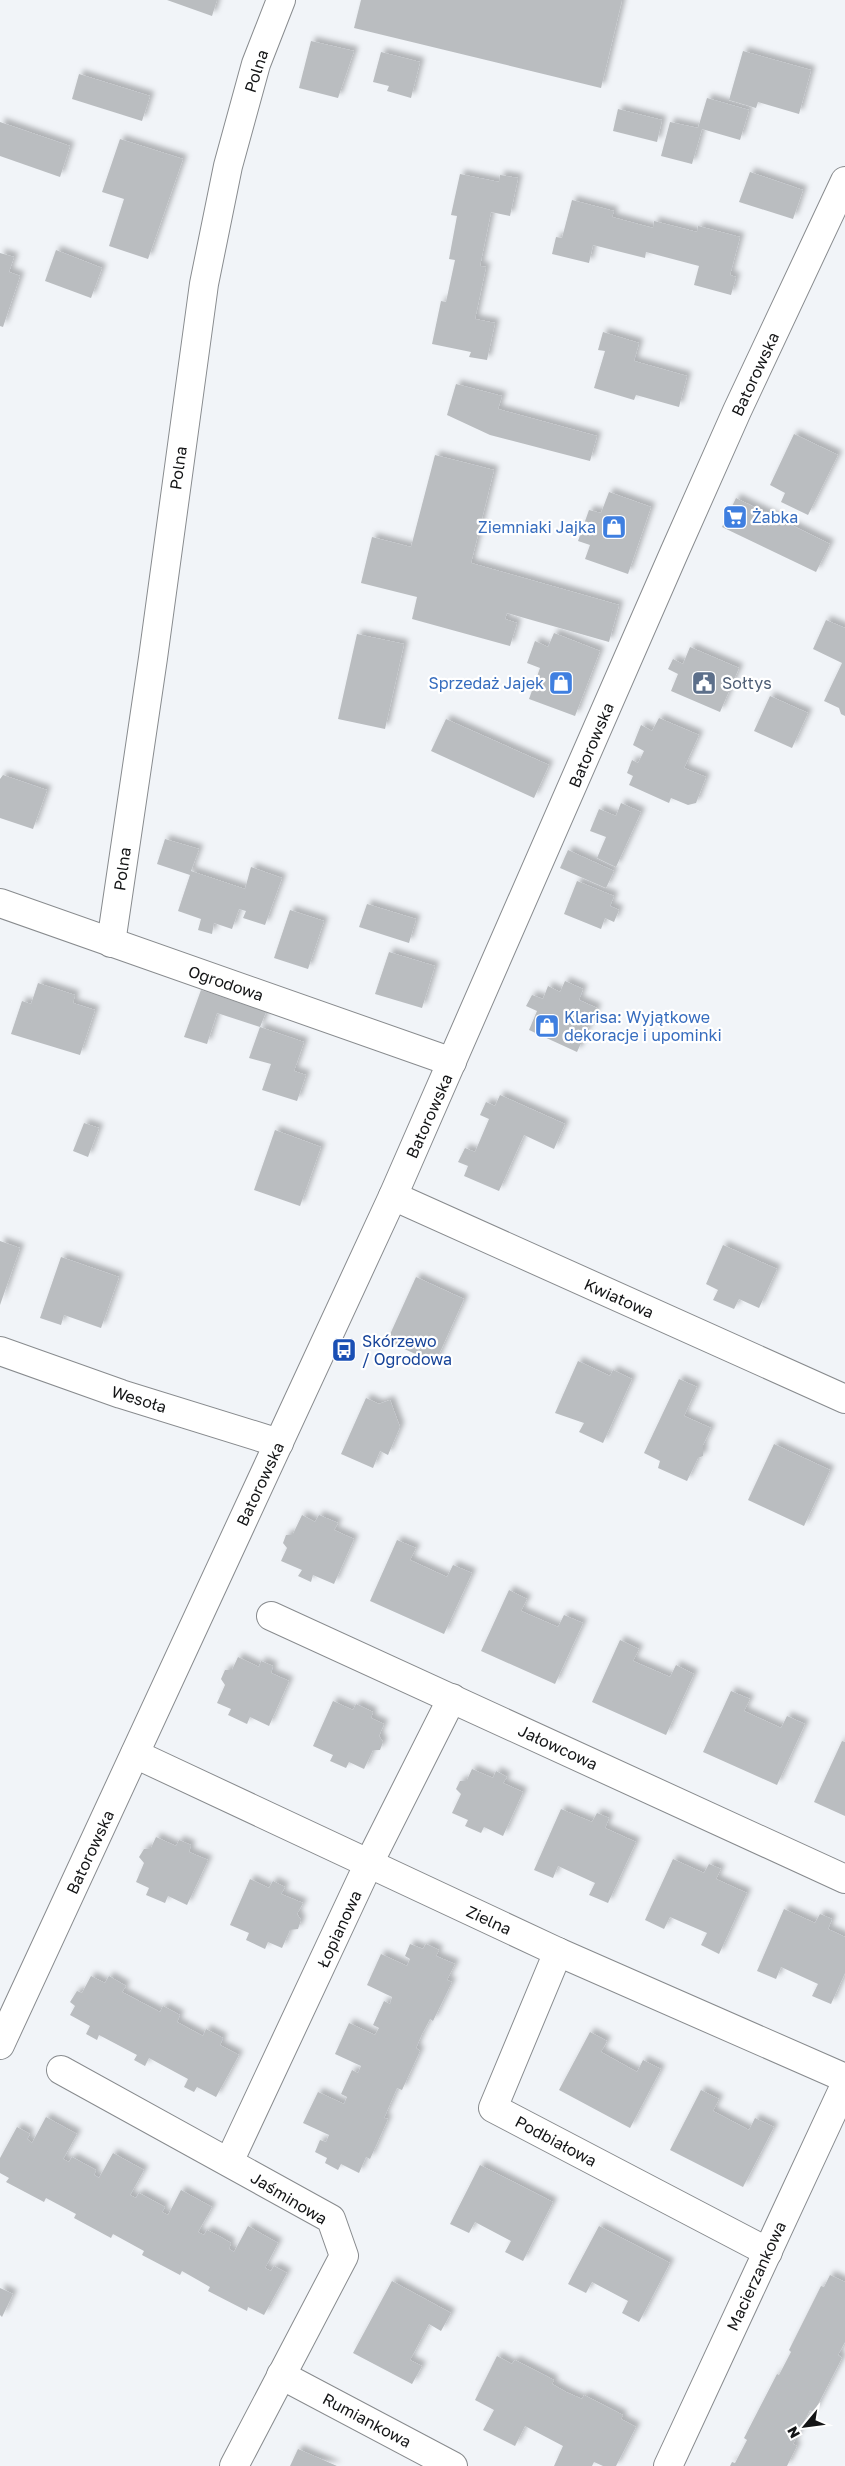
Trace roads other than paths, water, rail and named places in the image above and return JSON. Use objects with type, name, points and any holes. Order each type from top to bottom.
[{"type":"street","name":"Polna","points":[[111,943],[153,658],[204,284],[230,157],[256,64],[281,0]]},
{"type":"street","name":"Batorowska","points":[[0,2045],[393,1196],[721,447],[845,181]]},
{"type":"street","name":"Ogrodowa","points":[[0,904],[452,1062]]},
{"type":"street","name":"Kwiatowa","points":[[393,1196],[845,1399]]},
{"type":"street","name":"Wesoła","points":[[0,1351],[121,1394],[279,1443]]},
{"type":"street","name":"Jałowcowa","points":[[271,1616],[845,1879]]},
{"type":"street","name":"Łopianowa","points":[[229,2162],[369,1864],[452,1698]]},
{"type":"street","name":"Zielna","points":[[135,1754],[558,1952],[845,2078]]},
{"type":"street","name":"Podbiałowa","points":[[558,1952],[493,2108],[768,2252]]},
{"type":"street","name":"Jaśminowa","points":[[61,2070],[331,2219],[344,2256],[234,2466]]},
{"type":"street","name":"Macierzankowa","points":[[668,2466],[845,2085]]},
{"type":"street","name":"Rumiankowa","points":[[281,2375],[453,2466]]},
{"type":"place","name":"Żabka","points":[[735,517]]},
{"type":"place","name":"Ziemniaki Jajka","points":[[614,527]]},
{"type":"place","name":"Sprzedaż Jajek","points":[[561,683]]},
{"type":"place","name":"Sołtys","points":[[704,683]]},
{"type":"place","name":"Klarisa: Wyjątkowe dekoracje i upominki","points":[[547,1026]]},
{"type":"place","name":"Skórzewo / Ogrodowa","points":[[344,1350]]}]
